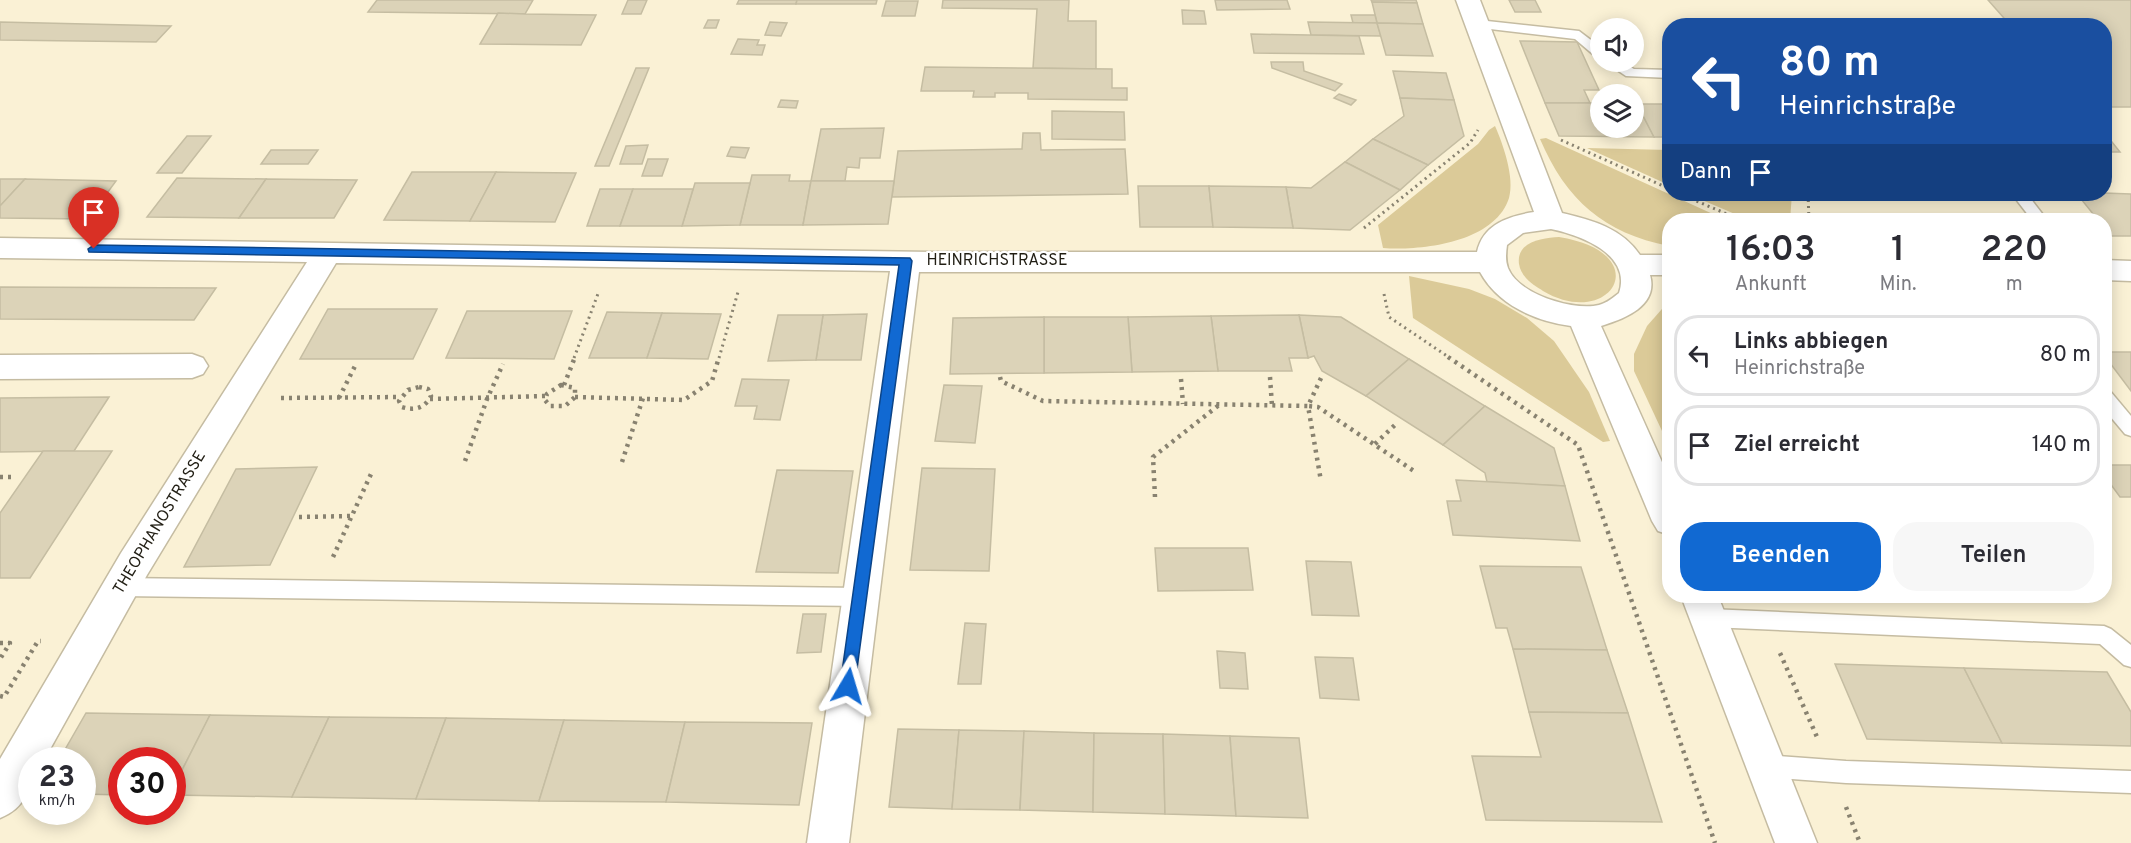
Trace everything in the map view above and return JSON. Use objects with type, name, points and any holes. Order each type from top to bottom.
[{"type":"street","points":[[1468,0],[1551,220]]},
{"type":"street","points":[[1551,220],[1578,225],[1601,235],[1620,249],[1633,265],[1637,284],[1629,302],[1610,313],[1582,317],[1556,314],[1532,306],[1512,293],[1498,278],[1491,262],[1491,248],[1499,235],[1513,226],[1531,221],[1551,220]]},
{"type":"street","name":"HEINRICHSTRASSE","points":[[0,248],[906,261],[1377,264],[1491,262]]},
{"type":"street","name":"THEOPHANOSTRASSE","points":[[0,798],[121,587],[328,252]]},
{"type":"street","points":[[828,843],[906,261]]},
{"type":"street","points":[[1633,265],[1662,265]]},
{"type":"street","points":[[2112,270],[2131,271]]},
{"type":"street","points":[[1582,317],[1662,502]]},
{"type":"street","points":[[0,367],[192,366]]},
{"type":"street","points":[[1705,607],[1796,843]]},
{"type":"lane","points":[[1478,24],[1579,35],[1590,44]]},
{"type":"lane","points":[[1629,72],[1662,74]]},
{"type":"lane","points":[[2025,201],[2034,213]]},
{"type":"lane","points":[[2112,406],[2131,429]]},
{"type":"lane","points":[[121,587],[860,597]]},
{"type":"lane","points":[[1705,607],[1767,621],[2104,635],[2131,658]]},
{"type":"lane","points":[[1766,766],[1832,771],[2131,782]]},
{"type":"path","points":[[1364,229],[1470,142],[1487,116],[1536,116],[1541,131],[1662,185]]},
{"type":"path","points":[[1696,201],[1725,213]]},
{"type":"path","points":[[1377,264],[1389,317],[1578,445],[1715,843]]},
{"type":"path","points":[[564,385],[599,291]]},
{"type":"path","points":[[575,397],[575,388],[564,385],[551,389],[546,396],[547,403],[554,408],[565,406],[575,397],[684,400],[712,381],[738,292]]},
{"type":"path","points":[[339,398],[356,364]]},
{"type":"path","points":[[465,461],[487,399],[503,364]]},
{"type":"path","points":[[1000,377],[1001,381],[1043,401],[1318,407],[1417,473]]},
{"type":"path","points":[[1270,377],[1272,406]]},
{"type":"path","points":[[1321,378],[1308,406],[1321,481]]},
{"type":"path","points":[[1180,380],[1183,404]]},
{"type":"path","points":[[237,399],[400,397],[408,390],[424,387],[430,392],[430,399]]},
{"type":"path","points":[[400,397],[400,405],[406,409],[422,407],[430,399],[546,396]]},
{"type":"path","points":[[622,462],[643,398]]},
{"type":"path","points":[[1155,497],[1153,457],[1220,404]]},
{"type":"path","points":[[1375,444],[1396,424]]},
{"type":"path","points":[[318,590],[370,474]]},
{"type":"path","points":[[0,477],[12,477]]},
{"type":"path","points":[[299,517],[351,516]]},
{"type":"path","points":[[1767,621],[1832,771],[1860,843]]},
{"type":"path","points":[[0,643],[10,643],[0,659]]},
{"type":"shaded area","points":[[1495,126],[1505,151],[1510,181],[1509,198],[1501,213],[1489,225],[1456,241],[1418,248],[1383,248],[1378,225],[1478,144]]},
{"type":"shaded area","points":[[1546,138],[1662,191],[1662,201],[1684,201],[1711,213],[1662,213],[1662,244],[1625,232],[1606,223],[1575,196],[1550,161],[1540,139]]},
{"type":"shaded area","points":[[1587,148],[1662,150],[1662,182]]},
{"type":"shaded area","points":[[1704,201],[1791,201],[1791,213],[1733,213]]},
{"type":"shaded area","points":[[1559,237],[1590,246],[1608,258],[1615,272],[1614,285],[1604,296],[1588,302],[1567,301],[1543,291],[1525,277],[1519,264],[1522,250],[1532,242]]},
{"type":"shaded area","points":[[1409,276],[1469,289],[1495,299],[1527,318],[1554,341],[1589,392],[1610,441],[1603,442],[1413,318]]},
{"type":"shaded area","points":[[1662,309],[1662,431],[1634,371],[1634,354],[1647,326]]},
{"type":"building","points":[[377,0],[533,0],[525,14],[368,12]]},
{"type":"building","points":[[628,0],[647,0],[641,14],[622,14]]},
{"type":"building","points":[[739,0],[797,0],[796,4],[737,4]]},
{"type":"building","points":[[797,0],[877,0],[876,4],[796,4]]},
{"type":"building","points":[[943,0],[1069,0],[1068,21],[1096,21],[1096,69],[1033,68],[1037,9],[942,8]]},
{"type":"building","points":[[1215,0],[1287,0],[1290,9],[1217,10]]},
{"type":"building","points":[[1371,0],[1416,0],[1417,3],[1372,2]]},
{"type":"building","points":[[1509,0],[1535,0],[1541,12],[1515,12]]},
{"type":"building","points":[[1988,0],[2131,0],[2131,107],[2112,107],[2112,18],[2004,18]]},
{"type":"building","points":[[886,1],[918,1],[915,16],[882,16]]},
{"type":"building","points":[[1372,2],[1417,3],[1423,24],[1377,23]]},
{"type":"building","points":[[1182,10],[1204,11],[1206,24],[1183,24]]},
{"type":"building","points":[[498,13],[596,15],[581,45],[480,44]]},
{"type":"building","points":[[1351,15],[1375,15],[1377,23],[1353,23]]},
{"type":"building","points":[[708,20],[719,20],[716,28],[704,28]]},
{"type":"building","points":[[0,22],[171,26],[156,42],[0,40]]},
{"type":"building","points":[[770,22],[787,23],[781,36],[765,35]]},
{"type":"building","points":[[1308,22],[1377,23],[1381,36],[1311,35]]},
{"type":"building","points":[[1377,23],[1423,24],[1433,56],[1386,55]]},
{"type":"building","points":[[1251,34],[1359,36],[1364,54],[1254,53]]},
{"type":"building","points":[[738,39],[759,40],[757,45],[765,45],[762,55],[731,54]]},
{"type":"building","points":[[1520,41],[1577,42],[1596,84],[1590,84],[1590,90],[1584,90],[1590,103],[1545,103]]},
{"type":"building","points":[[1271,62],[1303,62],[1304,71],[1342,84],[1335,91],[1272,68]]},
{"type":"building","points":[[925,67],[1112,69],[1112,88],[1127,88],[1127,100],[1028,99],[1028,93],[995,93],[995,97],[973,97],[974,91],[921,91]]},
{"type":"building","points":[[636,68],[649,68],[609,166],[595,166]]},
{"type":"building","points":[[1393,71],[1446,73],[1454,100],[1400,98]]},
{"type":"building","points":[[1339,94],[1356,100],[1351,105],[1334,98]]},
{"type":"building","points":[[1400,98],[1454,100],[1464,136],[1428,165],[1373,139],[1404,116]]},
{"type":"building","points":[[781,100],[798,101],[796,108],[778,107]]},
{"type":"building","points":[[1545,103],[1590,103],[1590,136],[1559,136]]},
{"type":"building","points":[[1644,104],[1662,104],[1662,137],[1654,137],[1644,118]]},
{"type":"building","points":[[1052,111],[1124,112],[1125,140],[1052,139]]},
{"type":"building","points":[[1644,118],[1654,137],[1644,137]]},
{"type":"building","points":[[884,128],[880,158],[860,158],[859,168],[847,167],[845,181],[811,181],[821,129]]},
{"type":"building","points":[[1023,133],[1040,133],[1041,150],[1125,149],[1128,194],[892,197],[898,151],[1022,149]]},
{"type":"building","points":[[187,136],[211,136],[182,173],[157,173]]},
{"type":"building","points":[[1373,139],[1428,165],[1400,190],[1345,162]]},
{"type":"building","points":[[2112,142],[2120,152],[2112,152]]},
{"type":"building","points":[[648,145],[642,164],[620,164],[626,146]]},
{"type":"building","points":[[731,147],[749,148],[745,158],[727,156]]},
{"type":"building","points":[[271,150],[318,150],[308,164],[261,164]]},
{"type":"building","points":[[648,159],[668,159],[662,176],[642,176]]},
{"type":"building","points":[[1345,162],[1400,190],[1350,230],[1293,228],[1286,187],[1311,188]]},
{"type":"building","points":[[412,172],[496,172],[470,221],[384,220]]},
{"type":"building","points":[[496,172],[576,173],[555,222],[470,221]]},
{"type":"building","points":[[752,175],[790,175],[789,181],[811,181],[803,225],[740,225]]},
{"type":"building","points":[[177,178],[266,179],[239,218],[147,217]]},
{"type":"building","points":[[0,179],[25,179],[0,206]]},
{"type":"building","points":[[25,179],[116,181],[88,219],[0,218],[0,206]]},
{"type":"building","points":[[266,179],[357,180],[334,218],[239,218]]},
{"type":"building","points":[[811,181],[894,181],[888,224],[803,225]]},
{"type":"building","points":[[695,183],[750,183],[740,225],[682,226]]},
{"type":"building","points":[[1138,186],[1209,186],[1213,227],[1140,227]]},
{"type":"building","points":[[1209,186],[1286,187],[1293,228],[1213,227]]},
{"type":"building","points":[[600,189],[633,189],[620,226],[587,226]]},
{"type":"building","points":[[633,189],[693,189],[682,226],[620,226]]},
{"type":"building","points":[[2112,193],[2131,194],[2131,236],[2112,236],[2112,213],[2092,213],[2083,201],[2112,201]]},
{"type":"building","points":[[0,287],[216,288],[194,320],[0,319]]},
{"type":"building","points":[[328,309],[437,309],[413,359],[300,359]]},
{"type":"building","points":[[467,311],[572,311],[554,359],[446,358]]},
{"type":"building","points":[[607,312],[662,313],[647,358],[589,358]]},
{"type":"building","points":[[662,313],[721,314],[708,359],[647,358]]},
{"type":"building","points":[[867,314],[861,360],[816,360],[823,315]]},
{"type":"building","points":[[778,315],[823,315],[816,360],[768,361]]},
{"type":"building","points":[[1299,315],[1341,317],[1409,359],[1366,396],[1322,371],[1314,356],[1308,358]]},
{"type":"building","points":[[1299,315],[1308,358],[1289,358],[1292,371],[1218,371],[1211,316]]},
{"type":"building","points":[[1211,316],[1218,371],[1132,372],[1128,317]]},
{"type":"building","points":[[1044,317],[1128,317],[1132,372],[1044,373]]},
{"type":"building","points":[[1044,317],[1044,373],[950,374],[953,318]]},
{"type":"building","points":[[2112,352],[2131,352],[2131,391],[2112,366]]},
{"type":"building","points":[[1409,359],[1485,406],[1443,445],[1366,396]]},
{"type":"building","points":[[742,379],[789,380],[780,420],[754,419],[757,406],[735,406]]},
{"type":"building","points":[[944,385],[982,386],[975,443],[935,441]]},
{"type":"building","points":[[109,397],[74,451],[0,452],[0,398]]},
{"type":"building","points":[[1485,406],[1554,448],[1565,486],[1487,482],[1485,473],[1443,445]]},
{"type":"building","points":[[43,451],[112,451],[30,578],[0,578],[0,513]]},
{"type":"building","points":[[2112,465],[2131,465],[2131,497],[2120,497],[2112,486]]},
{"type":"building","points":[[317,467],[270,565],[184,567],[236,469]]},
{"type":"building","points":[[922,468],[995,469],[989,571],[910,570]]},
{"type":"building","points":[[777,470],[853,471],[838,573],[756,572]]},
{"type":"building","points":[[1456,480],[1565,486],[1580,541],[1453,535],[1447,501],[1461,501]]},
{"type":"building","points":[[1155,548],[1248,548],[1253,590],[1158,591]]},
{"type":"building","points":[[1306,561],[1351,562],[1359,616],[1312,615]]},
{"type":"building","points":[[1480,566],[1581,567],[1607,650],[1513,649],[1507,628],[1496,628]]},
{"type":"building","points":[[803,614],[826,614],[821,652],[797,653]]},
{"type":"building","points":[[965,623],[986,624],[981,684],[958,684]]},
{"type":"building","points":[[1513,649],[1607,650],[1628,713],[1529,712]]},
{"type":"building","points":[[1217,651],[1245,653],[1248,689],[1220,688]]},
{"type":"building","points":[[1315,657],[1353,658],[1359,700],[1320,698]]},
{"type":"building","points":[[1835,664],[1964,668],[2002,743],[1867,739]]},
{"type":"building","points":[[1964,668],[2107,672],[2131,712],[2131,746],[2002,743]]},
{"type":"building","points":[[1529,712],[1628,713],[1662,822],[1486,820],[1472,756],[1541,757]]},
{"type":"building","points":[[86,713],[210,715],[186,762],[186,747],[108,747],[108,795],[96,794],[96,747],[66,747]]},
{"type":"building","points":[[210,715],[329,717],[292,797],[186,795],[186,762]]},
{"type":"building","points":[[329,717],[446,718],[416,799],[292,797]]},
{"type":"building","points":[[446,718],[564,720],[539,801],[416,799]]},
{"type":"building","points":[[564,720],[685,722],[666,802],[539,801]]},
{"type":"building","points":[[685,722],[812,723],[799,805],[666,802]]},
{"type":"building","points":[[898,729],[959,730],[952,809],[889,807]]},
{"type":"building","points":[[959,730],[1024,731],[1020,810],[952,809]]},
{"type":"building","points":[[1024,731],[1094,733],[1093,812],[1020,810]]},
{"type":"building","points":[[1094,733],[1163,734],[1165,814],[1093,812]]},
{"type":"building","points":[[1163,734],[1230,736],[1236,816],[1165,814]]},
{"type":"building","points":[[1230,736],[1299,738],[1308,818],[1236,816]]},
{"type":"route","points":[[94,249],[906,261],[848,686]]}]
